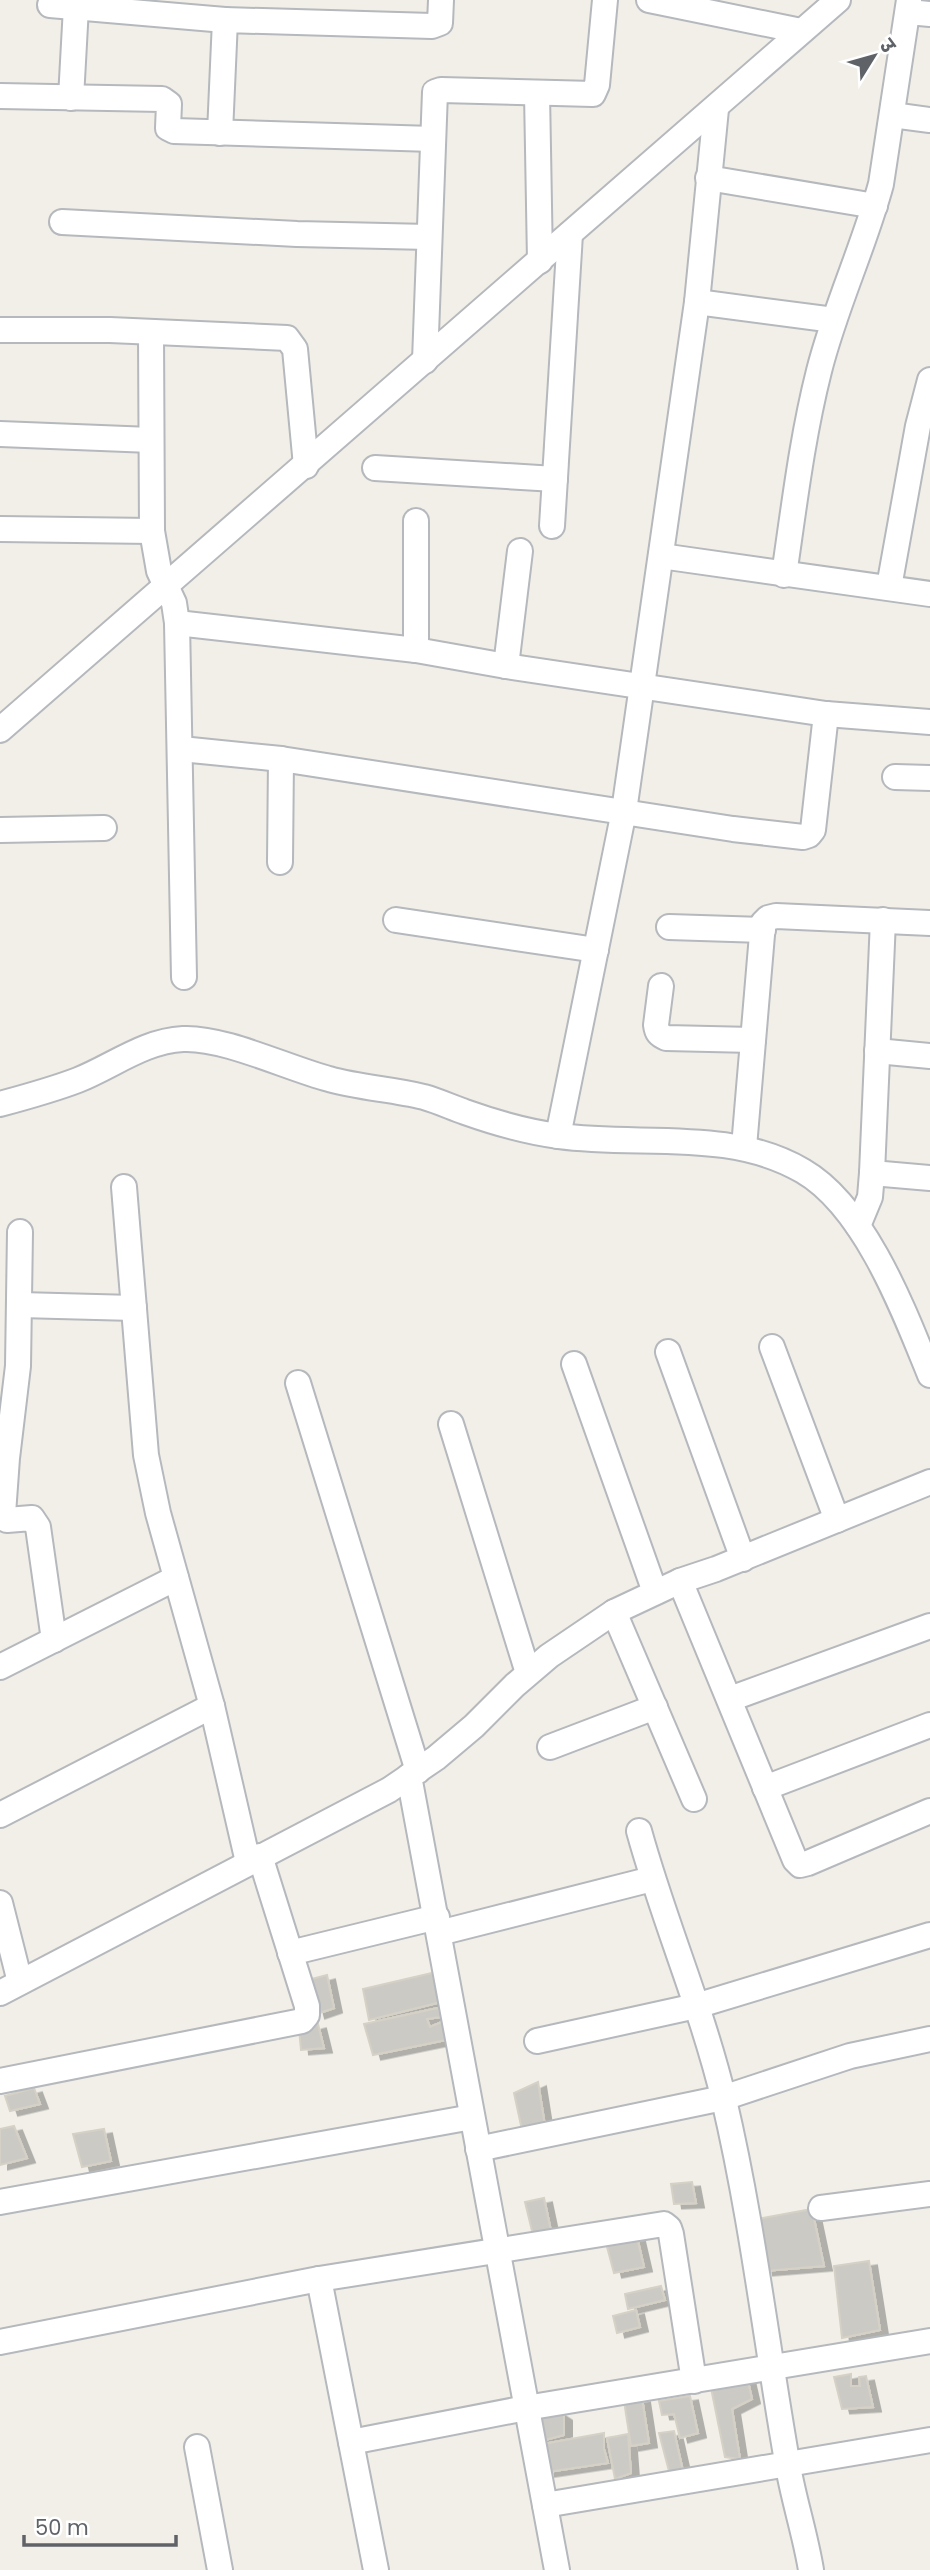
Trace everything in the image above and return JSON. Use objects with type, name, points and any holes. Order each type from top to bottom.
[{"type":"street","points":[[50,5],[225,20],[432,26],[440,23],[441,0]]},
{"type":"street","points":[[425,361],[434,96],[438,90],[589,95],[596,91],[605,0]]},
{"type":"street","points":[[649,0],[801,31]]},
{"type":"street","points":[[0,730],[838,0]]},
{"type":"street","points":[[71,98],[76,7]]},
{"type":"street","points":[[784,575],[806,429],[819,370],[875,206],[916,9]]},
{"type":"street","points":[[220,133],[225,20]]},
{"type":"street","points":[[537,93],[540,261]]},
{"type":"street","points":[[0,96],[162,99],[169,103],[170,130],[433,139]]},
{"type":"street","points":[[558,1136],[624,811],[697,302],[716,109]]},
{"type":"street","points":[[892,115],[930,120]]},
{"type":"street","points":[[708,178],[875,206]]},
{"type":"street","points":[[61,222],[283,234],[429,237]]},
{"type":"street","points":[[552,526],[570,234]]},
{"type":"street","points":[[697,302],[834,320]]},
{"type":"street","points":[[0,330],[110,330],[287,338],[295,349],[306,466]]},
{"type":"street","points":[[151,333],[152,531],[155,557],[174,603],[177,623],[184,977]]},
{"type":"street","points":[[889,587],[918,426],[930,380]]},
{"type":"street","points":[[0,434],[151,440]]},
{"type":"street","points":[[375,468],[555,479]]},
{"type":"street","points":[[416,521],[416,650]]},
{"type":"street","points":[[0,529],[152,531]]},
{"type":"street","points":[[506,666],[520,551]]},
{"type":"street","points":[[661,556],[930,594]]},
{"type":"street","points":[[177,623],[416,650],[826,714],[930,722]]},
{"type":"street","points":[[181,749],[281,759],[733,829],[803,836],[809,835],[814,825],[826,714]]},
{"type":"street","points":[[280,862],[281,759]]},
{"type":"street","points":[[895,777],[930,779]]},
{"type":"street","points":[[0,830],[104,828]]},
{"type":"street","points":[[744,1147],[763,923],[776,916],[930,923]]},
{"type":"street","points":[[396,920],[596,950]]},
{"type":"street","points":[[858,1226],[870,1197],[872,1173],[883,920]]},
{"type":"street","points":[[669,928],[763,930]]},
{"type":"street","points":[[662,986],[656,1025],[660,1036],[753,1040]]},
{"type":"street","points":[[0,1104],[79,1080],[132,1053],[161,1042],[184,1039],[207,1041],[330,1080],[404,1091],[506,1126],[596,1140],[710,1143],[744,1147],[804,1171],[831,1194],[858,1226],[906,1315],[930,1375]]},
{"type":"street","points":[[877,1051],[930,1056]]},
{"type":"street","points":[[872,1173],[930,1178]]},
{"type":"street","points":[[0,2081],[302,2021],[307,2015],[307,2006],[290,1953],[254,1859],[158,1513],[146,1455],[124,1187]]},
{"type":"street","points":[[20,1233],[19,1366],[4,1452],[3,1514],[7,1520],[32,1518],[38,1527],[54,1640]]},
{"type":"street","points":[[20,1305],[134,1308]]},
{"type":"street","points":[[772,1348],[837,1520]]},
{"type":"street","points":[[668,1352],[743,1559]]},
{"type":"street","points":[[574,1364],[655,1592]]},
{"type":"street","points":[[298,1383],[414,1774],[471,2117],[557,2570]]},
{"type":"street","points":[[451,1424],[528,1674]]},
{"type":"street","points":[[0,1903],[10,1987],[369,1802],[414,1774],[474,1726],[528,1674],[614,1612],[680,1581],[743,1559],[930,1482]]},
{"type":"street","points":[[0,1667],[176,1578]]},
{"type":"street","points":[[680,1581],[791,1853],[800,1865],[930,1811]]},
{"type":"street","points":[[614,1612],[694,1799]]},
{"type":"street","points":[[730,1699],[930,1626]]},
{"type":"street","points":[[0,1815],[212,1706]]},
{"type":"street","points":[[550,1748],[655,1707]]},
{"type":"street","points":[[765,1788],[930,1725]]},
{"type":"street","points":[[639,1831],[723,2098],[787,2464],[811,2570]]},
{"type":"street","points":[[290,1953],[438,1925],[652,1879]]},
{"type":"street","points":[[537,2041],[696,2006],[930,1936]]},
{"type":"street","points":[[478,2149],[723,2098],[850,2056],[930,2039]]},
{"type":"street","points":[[0,2202],[471,2117]]},
{"type":"street","points":[[821,2208],[930,2194]]},
{"type":"street","points":[[0,2342],[319,2279],[664,2224],[671,2234],[694,2381]]},
{"type":"street","points":[[319,2279],[376,2570]]},
{"type":"street","points":[[351,2442],[526,2407],[930,2342]]},
{"type":"street","points":[[545,2505],[930,2440]]},
{"type":"street","points":[[197,2446],[220,2570]]},
{"type":"building","points":[[432,1973],[441,2002],[369,2020],[363,1989]]},
{"type":"building","points":[[327,1975],[334,2008],[317,2014],[308,1980]]},
{"type":"building","points":[[438,2008],[442,2017],[427,2019],[430,2027],[442,2022],[446,2040],[373,2055],[364,2024]]},
{"type":"building","points":[[318,2024],[324,2048],[301,2050],[299,2029]]},
{"type":"building","points":[[538,2082],[545,2126],[522,2130],[514,2093]]},
{"type":"building","points":[[34,2088],[40,2104],[10,2111],[5,2096]]},
{"type":"building","points":[[14,2126],[27,2158],[0,2165],[0,2129]]},
{"type":"building","points":[[104,2129],[111,2161],[82,2167],[73,2134]]},
{"type":"building","points":[[692,2182],[696,2203],[674,2204],[671,2184]]},
{"type":"building","points":[[544,2198],[551,2231],[533,2235],[525,2202]]},
{"type":"building","points":[[812,2209],[824,2266],[765,2271],[757,2219]]},
{"type":"building","points":[[637,2237],[644,2267],[614,2273],[606,2243]]},
{"type":"building","points":[[869,2261],[880,2330],[842,2338],[834,2266]]},
{"type":"building","points":[[661,2286],[665,2300],[628,2309],[625,2294]]},
{"type":"building","points":[[636,2310],[640,2327],[617,2333],[613,2316]]},
{"type":"building","points":[[851,2374],[851,2386],[860,2386],[859,2377],[866,2376],[873,2407],[842,2409],[834,2377]]},
{"type":"building","points":[[747,2377],[752,2399],[732,2409],[740,2459],[725,2457],[710,2383]]},
{"type":"building","points":[[690,2396],[698,2433],[680,2438],[674,2414],[662,2415],[659,2401]]},
{"type":"building","points":[[642,2398],[649,2443],[631,2446],[624,2401]]},
{"type":"building","points":[[552,2408],[564,2416],[564,2435],[541,2441],[534,2410]]},
{"type":"building","points":[[674,2431],[683,2471],[670,2475],[659,2433]]},
{"type":"building","points":[[604,2433],[604,2449],[608,2463],[547,2472],[543,2444]]},
{"type":"building","points":[[628,2434],[631,2473],[615,2479],[607,2438]]}]
